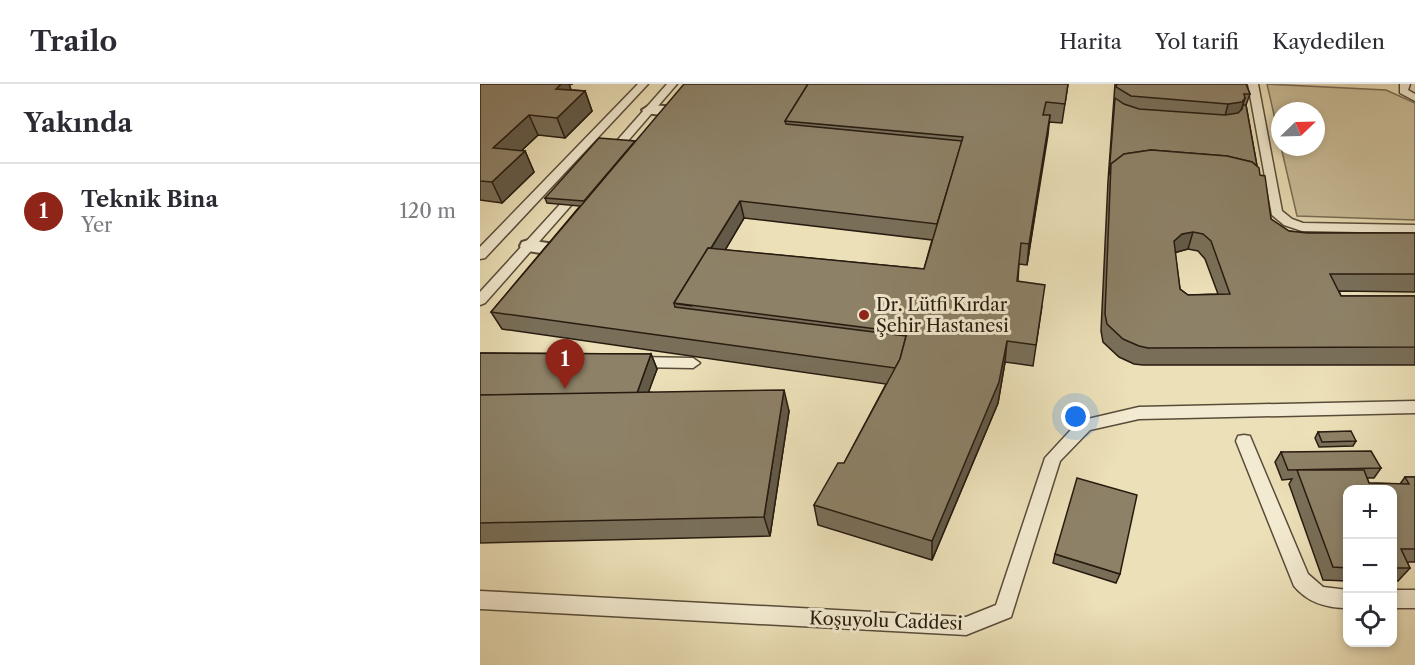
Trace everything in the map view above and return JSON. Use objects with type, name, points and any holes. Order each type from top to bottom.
[{"type":"street","points":[[651,109],[678,112]]},
{"type":"street","points":[[529,246],[565,251]]},
{"type":"lane","points":[[480,255],[643,84]]},
{"type":"lane","points":[[603,163],[672,84]]},
{"type":"lane","points":[[1253,84],[1276,212],[1288,222],[1302,227],[1415,229]]},
{"type":"lane","points":[[1405,84],[1403,91],[1415,98]]},
{"type":"lane","points":[[622,106],[640,103],[651,109]]},
{"type":"lane","points":[[480,300],[588,180]]},
{"type":"lane","points":[[622,361],[693,363]]},
{"type":"lane","name":"Koşuyolu Caddesi","points":[[480,600],[966,626],[1004,611],[1053,458],[1084,424],[1139,413],[1415,407]]},
{"type":"lane","points":[[1244,441],[1301,580],[1312,592],[1322,597],[1343,599]]},
{"type":"lane","points":[[1397,599],[1415,599]]},
{"type":"shaded area","points":[[1267,84],[1386,90],[1415,103],[1415,220],[1297,216],[1283,156],[1325,156],[1325,102],[1271,102]]},
{"type":"building","points":[[480,84],[561,84],[556,89],[585,91],[557,118],[529,115],[493,148],[525,151],[492,182],[480,181]]},
{"type":"building","points":[[684,84],[808,84],[785,121],[786,124],[962,141],[937,224],[740,201],[674,303],[675,307],[906,336],[900,359],[895,368],[491,312]]},
{"type":"building","name":"Dr. Lütfi Kırdar Şehir Hastanesi","points":[[808,84],[1068,84],[1065,104],[1046,102],[1043,115],[1050,115],[1029,244],[1021,243],[1017,281],[1045,285],[1036,345],[1007,341],[999,382],[932,541],[814,505],[838,463],[844,463],[900,359],[907,333],[674,303],[708,248],[924,269],[963,137],[785,121]]},
{"type":"building","points":[[1117,84],[1246,84],[1250,94],[1244,94],[1245,98],[1242,102],[1228,104],[1131,96],[1116,87]]},
{"type":"building","points":[[1115,98],[1139,109],[1225,115],[1238,113],[1243,105],[1246,105],[1257,166],[1252,162],[1227,156],[1151,150],[1124,154],[1111,164],[1109,175]]},
{"type":"building","points":[[599,138],[635,141],[584,201],[545,198]]},
{"type":"building","points":[[1151,150],[1227,156],[1252,162],[1259,168],[1260,175],[1265,176],[1271,219],[1289,231],[1415,233],[1415,274],[1330,274],[1341,296],[1415,296],[1415,347],[1148,348],[1123,339],[1107,324],[1105,314],[1111,164],[1124,154]],"holes":[[[1193,232],[1203,234],[1211,241],[1230,294],[1188,295],[1180,289],[1174,241],[1182,234]]]},
{"type":"building","points":[[480,353],[651,354],[637,393],[480,395]]},
{"type":"building","points":[[784,390],[764,517],[480,523],[480,395]]},
{"type":"building","points":[[1351,431],[1356,441],[1322,442],[1318,432]]},
{"type":"building","points":[[1371,451],[1381,468],[1288,470],[1281,452]]},
{"type":"building","points":[[1297,470],[1364,470],[1369,483],[1409,484],[1405,477],[1415,477],[1415,549],[1401,549],[1410,568],[1397,568],[1397,485],[1343,485],[1343,568],[1333,567]]},
{"type":"building","points":[[1077,478],[1137,495],[1120,574],[1055,554]]},
{"type":"place","name":"Dr. Lütfi Kırdar Şehir Hastanesi","points":[[864,315]]},
{"type":"place","name":"Teknik Bina","points":[[565,389]]}]
